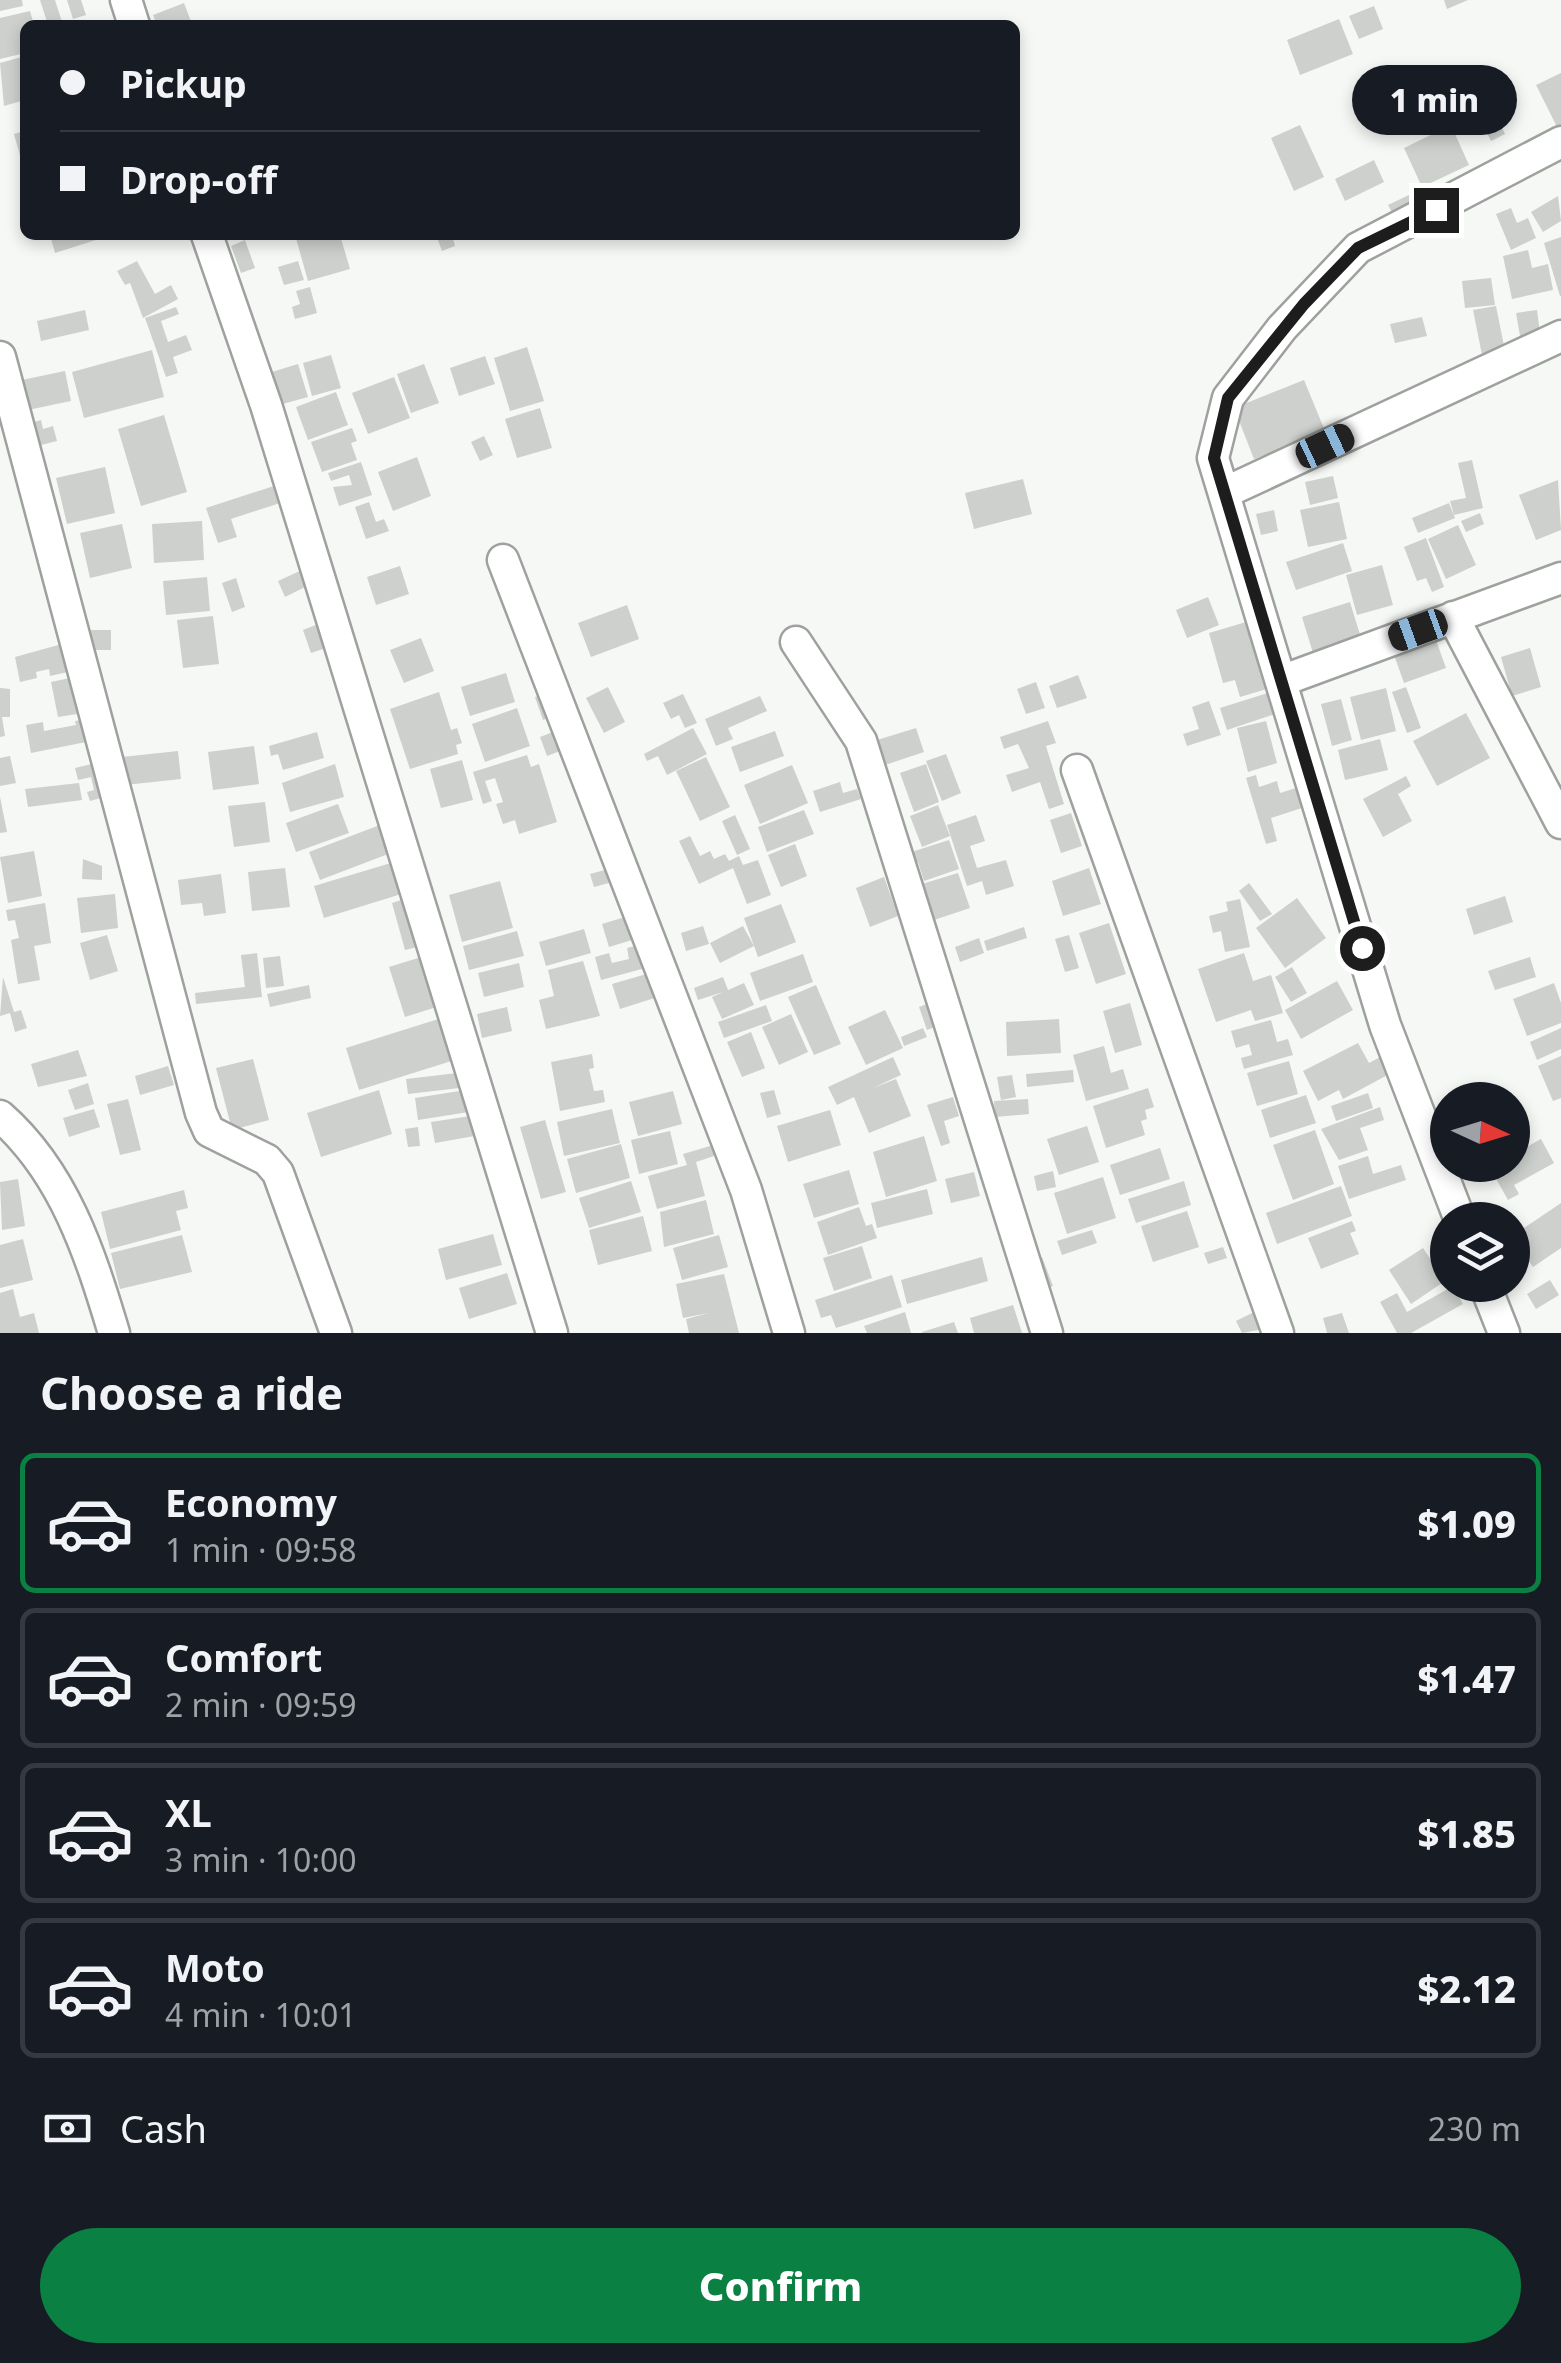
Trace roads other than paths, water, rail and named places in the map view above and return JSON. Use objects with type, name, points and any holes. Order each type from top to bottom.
[{"type":"street","points":[[1453,1202],[1385,1025],[1214,458],[1228,398],[1326,279],[1358,248],[1561,142]]},
{"type":"street","points":[[209,240],[266,406],[552,1333]]},
{"type":"street","points":[[1224,493],[1561,336]]},
{"type":"street","points":[[0,356],[201,1112],[209,1131],[268,1160],[278,1173],[336,1333]]},
{"type":"street","points":[[504,560],[746,1190],[788,1333]]},
{"type":"street","points":[[1281,681],[1561,578]]},
{"type":"street","points":[[1453,618],[1552,786],[1561,823]]},
{"type":"street","points":[[796,642],[861,741],[1047,1333]]},
{"type":"street","points":[[1077,770],[1278,1333]]},
{"type":"street","points":[[0,1116],[36,1149],[52,1176],[93,1265],[114,1333]]},
{"type":"street","points":[[1492,1302],[1504,1333]]}]
